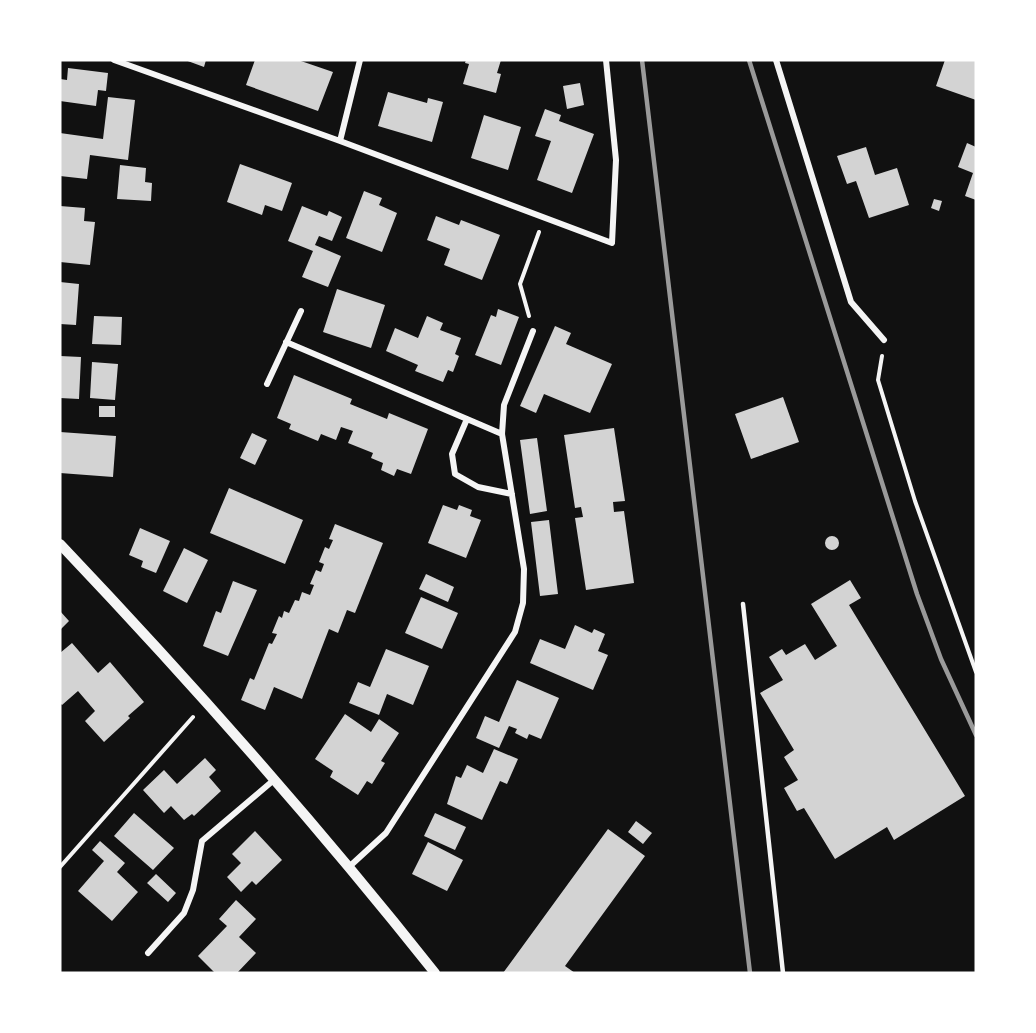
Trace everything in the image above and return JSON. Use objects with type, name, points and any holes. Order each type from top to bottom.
[{"type":"street","points":[[114,60],[340,141],[612,243],[616,160],[606,60]]},
{"type":"street","points":[[340,141],[360,60]]},
{"type":"street","points":[[776,60],[851,302],[884,340]]},
{"type":"street","points":[[267,384],[301,311]]},
{"type":"street","points":[[350,866],[386,832],[515,632],[523,603],[524,569],[502,434],[504,405],[533,331]]},
{"type":"street","points":[[286,342],[502,434]]},
{"type":"street","points":[[467,419],[452,454],[455,474],[478,487],[512,494]]},
{"type":"street","points":[[60,544],[207,701],[275,778],[350,866],[435,973]]},
{"type":"street","points":[[148,952],[184,913],[193,890],[202,841],[275,778]]},
{"type":"lane","points":[[743,604],[783,973]]},
{"type":"path","points":[[533,331],[520,284],[544,218]]},
{"type":"path","points":[[884,340],[879,380],[919,511],[976,672]]},
{"type":"path","points":[[60,867],[207,701]]},
{"type":"building","points":[[185,60],[206,60],[204,67]]},
{"type":"building","points":[[255,60],[298,60],[333,72],[318,111],[246,85]]},
{"type":"building","points":[[466,60],[501,60],[497,73],[501,74],[496,93],[463,84],[469,64],[465,63]]},
{"type":"building","points":[[945,60],[976,60],[976,100],[936,86]]},
{"type":"building","points":[[68,68],[108,73],[106,91],[98,90],[96,106],[60,101],[60,79],[67,80]]},
{"type":"building","points":[[580,83],[584,105],[567,109],[563,86]]},
{"type":"building","points":[[388,92],[427,103],[428,98],[443,102],[432,142],[378,126]]},
{"type":"building","points":[[108,97],[135,100],[128,160],[90,155],[87,179],[60,176],[60,133],[103,139]]},
{"type":"building","points":[[545,109],[561,115],[559,121],[594,134],[572,193],[537,180],[551,141],[535,136]]},
{"type":"building","points":[[484,115],[521,127],[508,170],[471,158]]},
{"type":"building","points":[[967,143],[976,147],[976,200],[965,196],[973,173],[958,167]]},
{"type":"building","points":[[866,147],[875,175],[897,168],[909,205],[869,218],[856,181],[847,184],[837,156]]},
{"type":"building","points":[[240,164],[292,183],[282,211],[265,205],[262,215],[227,202]]},
{"type":"building","points":[[120,165],[146,168],[145,182],[152,183],[151,201],[117,199]]},
{"type":"building","points":[[364,191],[382,198],[379,205],[397,213],[382,252],[346,238]]},
{"type":"building","points":[[934,199],[942,201],[939,211],[931,208]]},
{"type":"building","points":[[60,206],[85,208],[84,221],[95,222],[90,265],[60,262]]},
{"type":"building","points":[[302,206],[327,216],[329,211],[342,217],[332,241],[319,236],[315,245],[341,256],[328,287],[302,277],[313,251],[288,241]]},
{"type":"building","points":[[436,216],[459,225],[461,220],[500,235],[482,280],[444,265],[450,249],[427,240]]},
{"type":"building","points":[[60,282],[79,284],[76,325],[60,324]]},
{"type":"building","points":[[337,289],[385,305],[371,348],[323,332]]},
{"type":"building","points":[[498,309],[519,317],[501,365],[475,355],[491,315],[496,317]]},
{"type":"building","points":[[94,316],[122,317],[121,345],[92,344]]},
{"type":"building","points":[[427,316],[443,323],[440,330],[461,338],[455,354],[459,356],[453,372],[448,370],[443,382],[415,371],[418,365],[386,351],[395,328],[418,338]]},
{"type":"building","points":[[555,326],[571,333],[566,344],[612,364],[590,413],[544,394],[536,413],[520,406]]},
{"type":"building","points":[[60,356],[81,357],[79,399],[60,398]]},
{"type":"building","points":[[92,362],[118,364],[115,400],[90,398]]},
{"type":"building","points":[[294,375],[352,399],[350,404],[387,419],[389,413],[428,429],[411,474],[397,469],[394,476],[381,470],[383,463],[371,458],[373,453],[348,443],[353,431],[341,427],[336,440],[321,434],[318,441],[289,429],[291,424],[277,418]]},
{"type":"building","points":[[783,397],[799,442],[751,459],[735,414]]},
{"type":"building","points":[[99,406],[115,406],[115,417],[99,417]]},
{"type":"building","points":[[614,428],[625,501],[613,502],[614,512],[624,511],[634,583],[586,590],[575,518],[583,517],[581,507],[575,508],[564,435]]},
{"type":"building","points":[[60,432],[116,436],[113,477],[60,473]]},
{"type":"building","points":[[252,433],[267,440],[255,465],[240,458]]},
{"type":"building","points":[[537,438],[547,511],[530,514],[520,440]]},
{"type":"building","points":[[229,488],[303,520],[285,564],[210,533]]},
{"type":"building","points":[[443,505],[457,510],[459,505],[472,510],[470,516],[481,520],[466,558],[428,543]]},
{"type":"building","points":[[549,520],[558,594],[540,596],[531,522]]},
{"type":"building","points":[[335,524],[383,543],[355,613],[347,610],[338,633],[329,629],[302,699],[274,687],[265,710],[241,700],[250,678],[254,680],[269,643],[272,644],[277,634],[272,633],[279,616],[282,618],[284,611],[289,613],[295,600],[299,601],[302,592],[310,595],[314,585],[310,584],[316,570],[321,572],[324,564],[319,562],[325,547],[329,549],[333,540],[329,539]]},
{"type":"building","points":[[140,528],[170,541],[156,573],[141,567],[143,561],[129,555]]},
{"type":"building","points":[[832,536],[837,538],[839,543],[837,548],[832,550],[827,548],[825,543],[827,538]]},
{"type":"building","points":[[184,548],[208,560],[187,603],[163,591]]},
{"type":"building","points":[[426,574],[454,587],[448,602],[419,589]]},
{"type":"building","points":[[850,580],[861,598],[849,605],[965,796],[894,840],[887,827],[835,859],[804,808],[797,811],[784,788],[798,780],[784,757],[794,750],[760,693],[783,680],[769,657],[782,649],[786,655],[805,644],[815,660],[837,646],[811,604]]},
{"type":"building","points":[[233,581],[257,590],[228,656],[203,646],[216,611],[221,613]]},
{"type":"building","points":[[421,597],[458,613],[442,649],[405,633]]},
{"type":"building","points":[[60,611],[69,621],[60,630]]},
{"type":"building","points":[[575,625],[592,633],[594,629],[605,634],[598,651],[608,655],[593,690],[530,663],[540,639],[565,649]]},
{"type":"building","points":[[72,643],[98,673],[110,662],[144,702],[104,742],[85,721],[95,711],[78,691],[62,705],[60,703],[60,653]]},
{"type":"building","points":[[386,649],[429,666],[413,705],[387,694],[379,715],[349,703],[358,682],[370,687]]},
{"type":"building","points":[[517,680],[559,698],[541,739],[529,734],[527,739],[515,733],[517,729],[509,726],[499,748],[476,738],[485,716],[499,722]]},
{"type":"building","points":[[345,714],[371,732],[379,719],[399,733],[381,761],[385,763],[372,784],[367,781],[358,795],[330,777],[333,771],[315,759]]},
{"type":"building","points":[[494,749],[518,759],[507,784],[500,781],[482,820],[447,804],[456,776],[461,778],[467,765],[483,773]]},
{"type":"building","points":[[205,758],[216,770],[209,777],[221,791],[194,816],[192,814],[184,820],[171,806],[164,813],[143,790],[164,770],[177,784]]},
{"type":"building","points":[[134,813],[174,848],[153,870],[114,836]]},
{"type":"building","points":[[435,813],[466,827],[455,850],[424,836]]},
{"type":"building","points":[[636,821],[652,833],[643,844],[628,832]]},
{"type":"building","points":[[608,829],[645,856],[565,966],[575,973],[503,973]]},
{"type":"building","points":[[255,831],[282,860],[256,885],[252,881],[241,892],[227,877],[241,863],[232,854]]},
{"type":"building","points":[[100,841],[125,863],[117,872],[138,892],[112,921],[78,891],[104,861],[92,850]]},
{"type":"building","points":[[428,842],[463,860],[447,891],[412,874]]},
{"type":"building","points":[[156,874],[176,893],[168,902],[147,883]]},
{"type":"building","points":[[236,900],[256,919],[239,937],[256,953],[237,973],[215,973],[198,956],[227,926],[219,919]]},
{"type":"railway","points":[[642,60],[750,973]]},
{"type":"railway","points":[[749,60],[917,594],[941,659],[976,735]]}]
